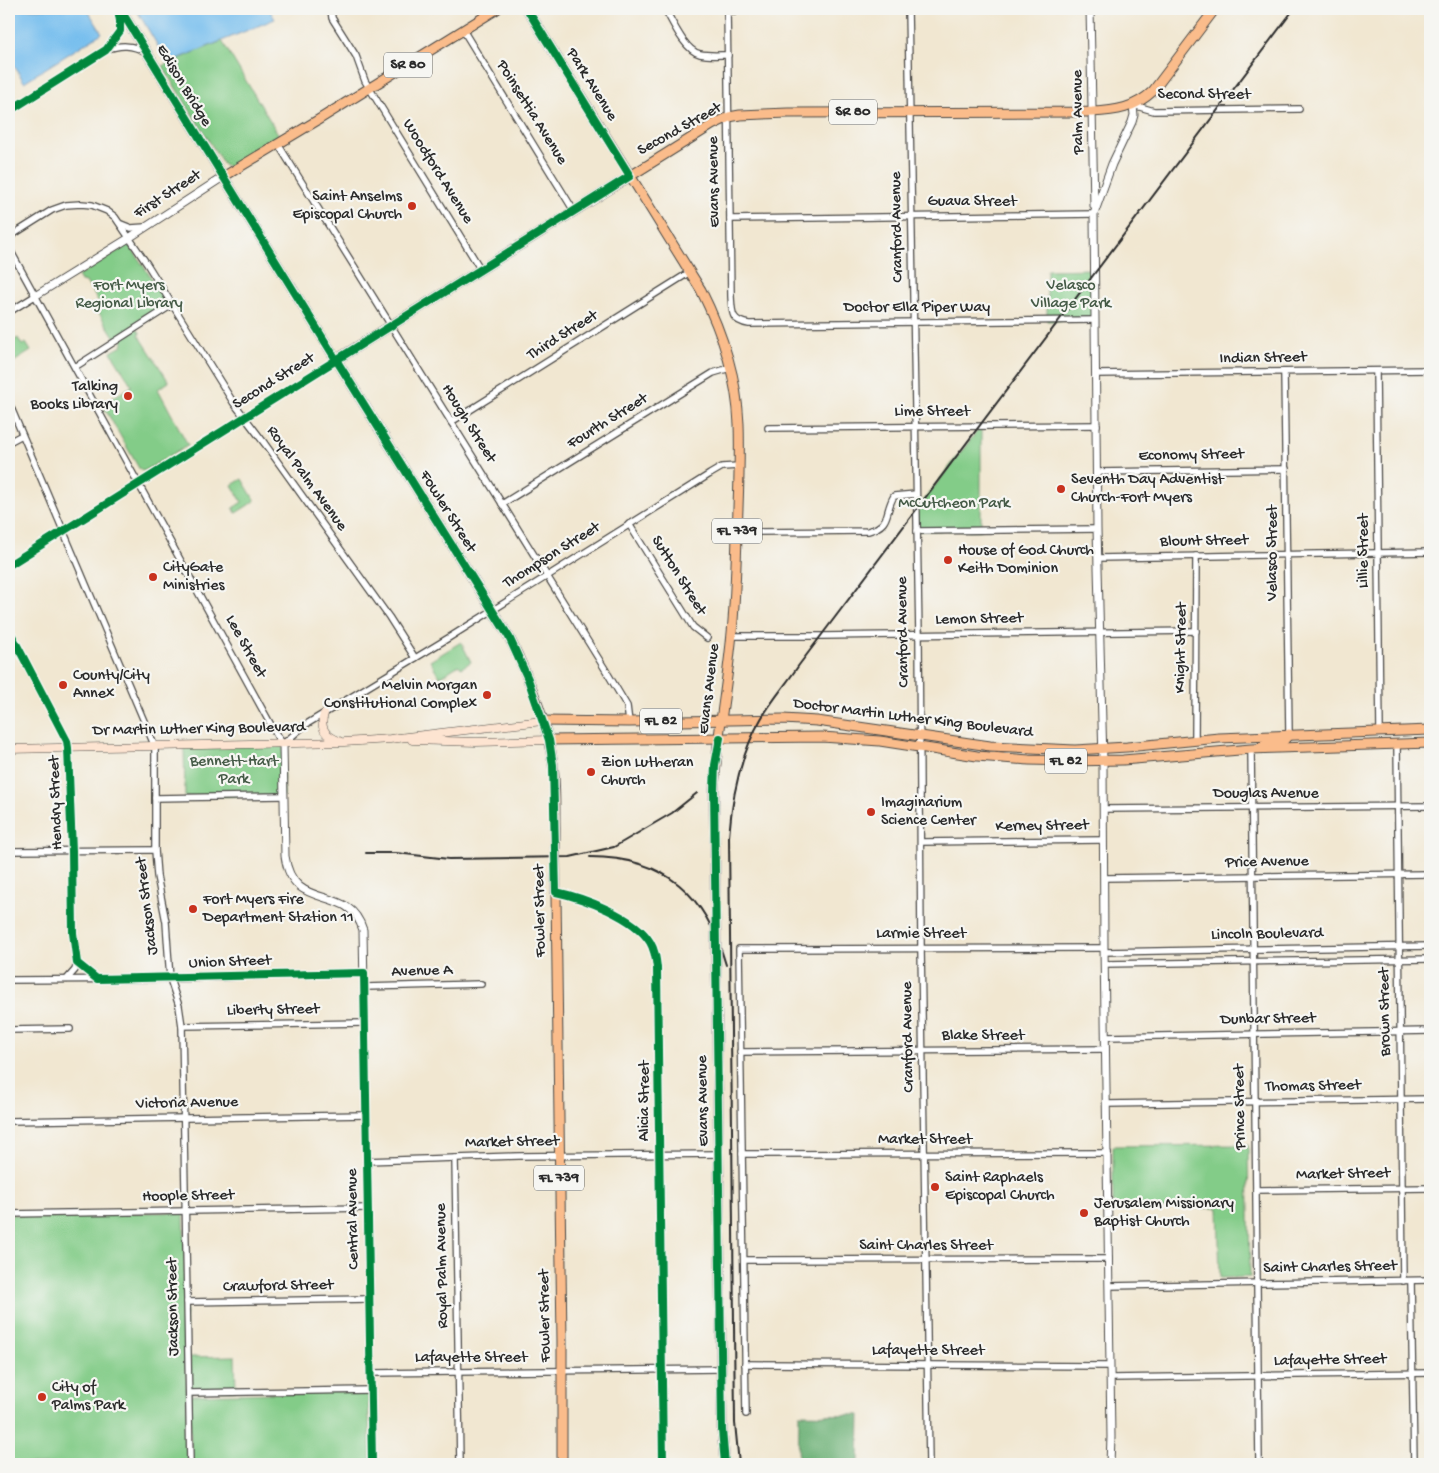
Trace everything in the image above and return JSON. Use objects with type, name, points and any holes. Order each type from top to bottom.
[{"type":"main road","name":"Edison Bridge","points":[[119,9],[223,177]]},
{"type":"main road","name":"First Street","points":[[223,177],[497,9]]},
{"type":"main road","name":"Park Avenue","points":[[528,9],[690,272],[712,312],[721,334],[730,368]]},
{"type":"main road","name":"SR 80","points":[[1134,105],[1153,91],[1215,9]]},
{"type":"main road","name":"Second Street","points":[[336,360],[712,125],[729,117],[761,114],[1092,112],[1120,110],[1134,105]]},
{"type":"main road","name":"Fowler Street","points":[[223,177],[509,637],[528,679],[549,740],[553,765],[556,892],[562,1464]]},
{"type":"main road","name":"Evans Avenue","points":[[725,1464],[722,1430],[721,1369],[714,791],[732,636],[735,584],[739,424],[737,399],[730,368]]},
{"type":"main road","points":[[324,714],[322,724],[324,732],[331,738],[344,742]]},
{"type":"main road","name":"Doctor Martin Luther King Boulevard","points":[[542,721],[629,722],[777,719],[817,721],[990,746],[1034,749],[1103,748],[1289,734],[1344,734],[1430,730]]},
{"type":"main road","name":"Dr Martin Luther King Boulevard","points":[[9,749],[344,742],[390,739],[542,721]]},
{"type":"main road","points":[[450,741],[451,737],[456,734],[505,729],[515,724]]},
{"type":"main road","points":[[1255,749],[1269,742],[1284,740],[1289,734]]},
{"type":"main road","points":[[1302,746],[1310,739],[1339,738],[1344,734]]},
{"type":"main road","name":"Dr Martin Luther King Boulevard","points":[[390,739],[450,741],[720,738]]},
{"type":"main road","name":"Doctor Martin Luther King Boulevard","points":[[720,738],[858,738],[977,756],[1029,760],[1104,761],[1302,746],[1430,743]]},
{"type":"street","points":[[106,50],[120,31],[119,9]]},
{"type":"street","points":[[331,9],[332,18],[346,43],[356,56],[363,78],[369,88]]},
{"type":"street","points":[[665,9],[686,44],[693,51],[700,54],[728,55]]},
{"type":"street","name":"Cranford Avenue","points":[[908,9],[919,635],[928,1464]]},
{"type":"street","points":[[727,10],[914,9]]},
{"type":"street","name":"Palm Avenue","points":[[1090,9],[1097,529],[1104,761],[1104,964],[1111,1378],[1110,1464]]},
{"type":"street","name":"Evans Avenue","points":[[727,10],[732,309],[734,317],[739,322]]},
{"type":"street","name":"Poinsettia Avenue","points":[[463,30],[574,211]]},
{"type":"street","points":[[9,111],[106,50],[127,45],[148,53]]},
{"type":"street","name":"Woodford Avenue","points":[[369,88],[481,270]]},
{"type":"street","points":[[1094,214],[1112,164],[1132,122],[1134,105]]},
{"type":"street","name":"Second Street","points":[[1134,105],[1154,111],[1299,109]]},
{"type":"street","name":"Hough Street","points":[[278,144],[627,706],[629,722]]},
{"type":"street","name":"First Street","points":[[9,312],[223,177]]},
{"type":"street","points":[[9,237],[52,210],[66,205],[92,205],[107,211],[121,224],[130,228],[146,227]]},
{"type":"street","name":"Guava Street","points":[[730,219],[1094,214]]},
{"type":"street","name":"Royal Palm Avenue","points":[[121,224],[233,402],[387,615],[415,658]]},
{"type":"street","name":"Lee Street","points":[[9,248],[283,744]]},
{"type":"street","name":"Third Street","points":[[451,422],[690,272]]},
{"type":"street","points":[[75,367],[172,306]]},
{"type":"street","name":"Doctor Ella Piper Way","points":[[739,322],[750,324],[1095,320]]},
{"type":"street","name":"Second Street","points":[[9,565],[336,360]]},
{"type":"street","name":"Fourth Street","points":[[502,504],[713,373],[730,368]]},
{"type":"street","name":"Indian Street","points":[[1096,374],[1430,370]]},
{"type":"street","name":"Lillie Street","points":[[1376,371],[1380,732]]},
{"type":"street","name":"Velasco Street","points":[[1284,372],[1289,734]]},
{"type":"street","name":"Jackson Street","points":[[9,403],[155,746],[155,850],[157,876],[166,922],[170,978],[179,1006],[182,1026],[190,1464]]},
{"type":"street","name":"Lime Street","points":[[768,428],[1097,425]]},
{"type":"street","points":[[9,442],[22,435]]},
{"type":"street","name":"Thompson Street","points":[[283,744],[305,725],[710,474],[722,467],[739,466]]},
{"type":"street","name":"Economy Street","points":[[1097,472],[1286,469]]},
{"type":"street","points":[[757,532],[868,531],[883,525],[887,518],[890,502],[894,496],[916,494]]},
{"type":"street","name":"Sutton Street","points":[[629,524],[693,627],[707,638]]},
{"type":"street","points":[[916,531],[1097,529]]},
{"type":"street","name":"Blount Street","points":[[1098,558],[1430,552]]},
{"type":"street","name":"Knight Street","points":[[1195,740],[1196,556]]},
{"type":"street","name":"Hendry Street","points":[[9,630],[67,741],[72,851],[73,933],[77,963]]},
{"type":"street","name":"Lemon Street","points":[[732,636],[1196,631]]},
{"type":"street","name":"Central Avenue","points":[[283,744],[285,856],[291,878],[307,892],[346,905],[356,915],[363,930],[372,1464]]},
{"type":"street","name":"Brown Street","points":[[1397,744],[1404,1281]]},
{"type":"street","name":"Prince Street","points":[[1255,749],[1251,807],[1259,1464]]},
{"type":"street","points":[[155,798],[284,796]]},
{"type":"street","name":"Douglas Avenue","points":[[1103,809],[1430,806]]},
{"type":"street","name":"Kerney Street","points":[[921,842],[1103,840]]},
{"type":"street","points":[[9,852],[155,850]]},
{"type":"street","name":"Price Avenue","points":[[1104,878],[1430,874]]},
{"type":"street","name":"Alicia Street","points":[[556,892],[601,907],[628,921],[647,937],[654,950],[657,968],[662,1370]]},
{"type":"street","name":"Lincoln Boulevard","points":[[1104,950],[1430,946]]},
{"type":"street","name":"Larmie Street","points":[[740,1052],[739,948],[1104,950]]},
{"type":"street","name":"Lincoln Boulevard","points":[[1104,964],[1430,959]]},
{"type":"street","points":[[67,979],[75,970],[77,963],[97,979]]},
{"type":"street","name":"Union Street","points":[[9,980],[364,973]]},
{"type":"street","name":"Avenue A","points":[[365,988],[481,984]]},
{"type":"street","name":"Liberty Street","points":[[182,1026],[364,1023]]},
{"type":"street","points":[[9,1030],[70,1029]]},
{"type":"street","name":"Dunbar Street","points":[[1106,1037],[1430,1031]]},
{"type":"street","name":"Blake Street","points":[[740,1052],[1106,1049]]},
{"type":"street","points":[[740,1052],[746,1414]]},
{"type":"street","name":"Thomas Street","points":[[1107,1104],[1430,1099]]},
{"type":"street","name":"Victoria Avenue","points":[[9,1121],[366,1115]]},
{"type":"street","name":"Market Street","points":[[366,1161],[719,1154]]},
{"type":"street","name":"Market Street","points":[[742,1154],[1108,1154]]},
{"type":"street","name":"Royal Palm Avenue","points":[[454,1158],[460,1464]]},
{"type":"street","name":"Market Street","points":[[1256,1190],[1430,1188]]},
{"type":"street","name":"Hoople Street","points":[[9,1214],[367,1208]]},
{"type":"street","name":"Saint Charles Street","points":[[744,1260],[1109,1260]]},
{"type":"street","name":"Saint Charles Street","points":[[1109,1286],[1430,1280]]},
{"type":"street","points":[[1411,1281],[1414,1464]]},
{"type":"street","name":"Crawford Street","points":[[187,1302],[369,1299]]},
{"type":"street","name":"Lafayette Street","points":[[745,1364],[1110,1366]]},
{"type":"street","name":"Lafayette Street","points":[[371,1373],[721,1369]]},
{"type":"street","name":"Lafayette Street","points":[[1111,1378],[1430,1373]]},
{"type":"street","points":[[189,1393],[370,1390]]},
{"type":"street","points":[[1420,1464],[1430,1464]]},
{"type":"green space","points":[[222,41],[280,137],[229,167],[224,165],[162,66]]},
{"type":"green space","name":"Fort Myers Regional Library","points":[[127,245],[131,247],[167,302],[167,305],[136,326],[140,333],[139,335],[169,382],[158,389],[188,445],[144,471],[140,470],[102,404],[132,386],[111,352],[122,346],[123,342],[120,336],[115,338],[97,310],[102,307],[86,282],[81,281],[78,276]]},
{"type":"green space","name":"Velasco Village Park","points":[[1094,269],[1095,320],[1047,321],[1047,270]]},
{"type":"green space","points":[[18,338],[22,345],[26,343],[31,351],[9,365],[9,340],[11,342]]},
{"type":"green space","name":"McCutcheon Park","points":[[981,426],[981,530],[917,531],[916,510]]},
{"type":"green space","points":[[242,479],[255,501],[236,513],[233,508],[242,502],[232,485]]},
{"type":"green space","points":[[461,642],[471,662],[461,668],[459,665],[440,677],[430,661]]},
{"type":"green space","name":"Bennett-Hart Park","points":[[283,744],[284,796],[185,797],[184,746]]},
{"type":"green space","points":[[1248,1145],[1250,1277],[1220,1278],[1218,1208],[1113,1209],[1113,1146]]},
{"type":"green space","name":"City of Palms Park","points":[[184,1212],[188,1464],[9,1464],[9,1215]]},
{"type":"green space","points":[[235,1356],[236,1390],[190,1391],[190,1357]]},
{"type":"green space","points":[[368,1391],[371,1464],[191,1464],[190,1395]]},
{"type":"green space","points":[[799,1414],[860,1415],[859,1464],[798,1464]]},
{"type":"water","points":[[9,9],[87,9],[102,33],[24,82],[9,57]]},
{"type":"water","points":[[136,9],[269,9],[275,19],[168,63]]},
{"type":"railway","points":[[739,1464],[735,1423],[729,837],[732,806],[742,761],[765,712],[799,665],[1294,9]]},
{"type":"railway","points":[[366,853],[396,853],[449,859],[570,857],[614,847],[672,813],[697,793]]},
{"type":"railway","points":[[590,857],[617,859],[640,864],[661,873],[679,885],[694,900],[707,919],[718,940],[726,965]]},
{"type":"cycle path","points":[[9,111],[106,50],[120,31],[118,9]]},
{"type":"cycle path","points":[[120,9],[509,637],[528,679],[549,740],[553,765],[556,892],[594,904],[621,917],[643,933],[653,948],[657,968],[663,1464]]},
{"type":"cycle path","points":[[9,565],[630,176],[527,9]]},
{"type":"cycle path","points":[[9,630],[67,741],[72,851],[73,933],[77,963],[97,979],[364,973],[372,1464]]},
{"type":"cycle path","points":[[720,738],[715,765],[714,791],[722,1430],[725,1464]]},
{"type":"place","name":"Saint Anselms Episcopal Church","points":[[412,206]]},
{"type":"place","name":"Talking Books Library","points":[[128,396]]},
{"type":"place","name":"Seventh Day Adventist Church-Fort Myers","points":[[1061,489]]},
{"type":"place","name":"House of God Church Keith Dominion","points":[[948,560]]},
{"type":"place","name":"CityGate Ministries","points":[[153,577]]},
{"type":"place","name":"County/City Annex","points":[[63,685]]},
{"type":"place","name":"Melvin Morgan Constitutional Complex","points":[[487,695]]},
{"type":"place","name":"Zion Lutheran Church","points":[[591,772]]},
{"type":"place","name":"Imaginarium Science Center","points":[[871,812]]},
{"type":"place","name":"Fort Myers Fire Department Station 11","points":[[193,909]]},
{"type":"place","name":"Saint Raphaels Episcopal Church","points":[[935,1187]]},
{"type":"place","name":"Jerusalem Missionary Baptist Church","points":[[1084,1213]]},
{"type":"place","name":"City of Palms Park","points":[[42,1397]]}]
